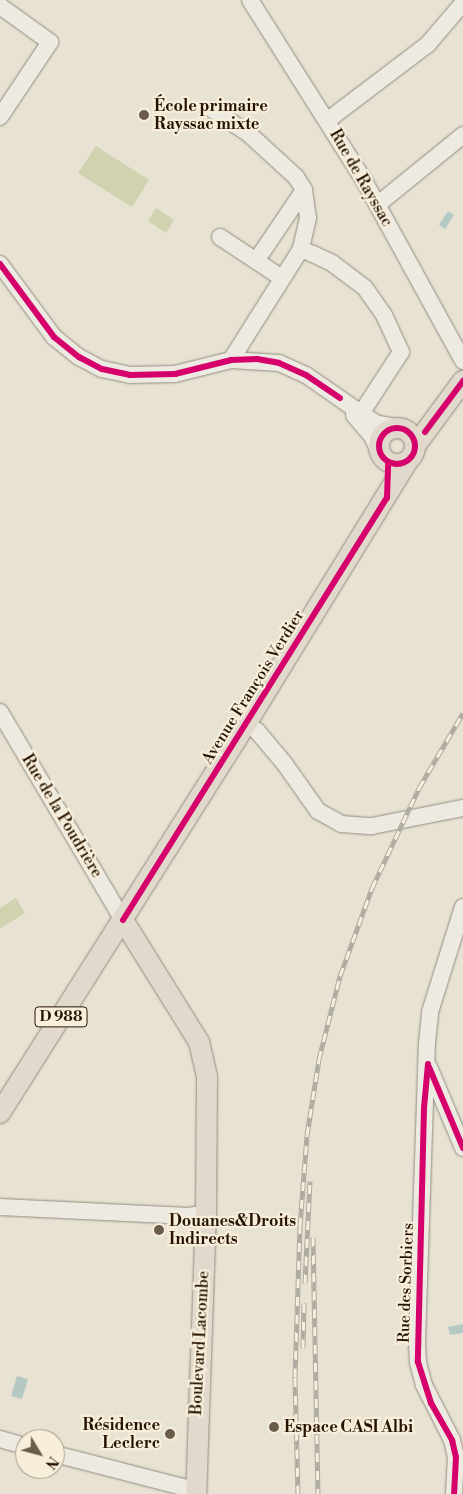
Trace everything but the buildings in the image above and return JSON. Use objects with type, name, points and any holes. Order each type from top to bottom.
[{"type":"main road","points":[[403,445],[463,381]]},
{"type":"main road","name":"Avenue François Verdier","points":[[0,1114],[388,498],[403,445]]},
{"type":"main road","name":"Boulevard Lacombe","points":[[123,920],[199,1042],[205,1058],[206,1214],[200,1493]]},
{"type":"street","name":"Rue de Rayssac","points":[[250,0],[328,120],[463,361]]},
{"type":"street","points":[[328,120],[428,44],[463,3]]},
{"type":"street","points":[[0,6],[50,42],[0,117]]},
{"type":"street","points":[[213,110],[283,161],[304,190],[308,218],[301,249],[231,360]]},
{"type":"street","points":[[377,205],[463,135]]},
{"type":"street","points":[[256,260],[304,190]]},
{"type":"street","points":[[220,237],[282,278]]},
{"type":"street","points":[[301,249],[332,262],[365,288],[384,315],[401,352],[362,412]]},
{"type":"street","points":[[0,264],[54,337],[79,358],[102,369],[130,375],[175,374],[231,360],[279,363],[306,375],[362,412],[403,445]]},
{"type":"street","points":[[340,398],[373,438],[403,445]]},
{"type":"street","name":"Rue de la Poudrière","points":[[0,712],[123,920]]},
{"type":"street","points":[[246,724],[257,731],[278,756],[318,811],[341,824],[372,826],[463,808]]},
{"type":"street","name":"Rue des Sorbiers","points":[[454,1494],[456,1457],[452,1440],[432,1403],[418,1362],[424,1108],[430,1012],[463,907]]},
{"type":"street","points":[[428,1064],[463,1148]]},
{"type":"street","points":[[424,1108],[438,1102],[445,1106]]},
{"type":"street","points":[[0,1207],[189,1216],[206,1214]]},
{"type":"street","points":[[0,1439],[15,1443]]},
{"type":"street","points":[[65,1457],[200,1493]]},
{"type":"green space","points":[[96,146],[149,180],[132,207],[78,173]]},
{"type":"green space","points":[[156,208],[174,220],[166,233],[148,221]]},
{"type":"green space","points":[[16,898],[25,913],[0,929],[0,908]]},
{"type":"shaded area","points":[[448,211],[454,215],[445,229],[439,225]]},
{"type":"shaded area","points":[[463,1324],[463,1333],[450,1335],[448,1327]]},
{"type":"shaded area","points":[[17,1376],[28,1379],[22,1399],[11,1396]]},
{"type":"railway","points":[[298,1494],[295,1377],[300,1226],[307,1135],[319,1059],[340,976],[372,888],[419,788],[463,713]]},
{"type":"railway","points":[[305,1283],[310,1181]]},
{"type":"railway","points":[[313,1237],[318,1494]]},
{"type":"railway","points":[[303,1348],[304,1303]]},
{"type":"cycle path","points":[[0,264],[54,337],[79,357],[102,369],[130,375],[175,374],[231,360],[257,359],[279,363],[306,375],[340,398]]},
{"type":"cycle path","points":[[425,432],[463,381]]},
{"type":"cycle path","points":[[397,428],[404,429],[410,433],[414,439],[415,446],[414,453],[410,459],[404,463],[397,464],[390,463],[384,459],[380,453],[379,446],[380,439],[384,433],[390,429],[397,428]]},
{"type":"cycle path","points":[[123,920],[387,498],[388,463]]},
{"type":"cycle path","points":[[428,1064],[424,1108],[418,1362],[431,1403],[452,1440],[456,1457],[454,1494]]},
{"type":"cycle path","points":[[429,1067],[463,1148]]},
{"type":"place","name":"École primaire Rayssac mixte","points":[[144,115]]},
{"type":"place","name":"Douanes&Droits Indirects","points":[[159,1230]]},
{"type":"place","name":"Espace CASI Albi","points":[[274,1427]]},
{"type":"place","name":"Résidence Leclerc","points":[[170,1434]]}]
